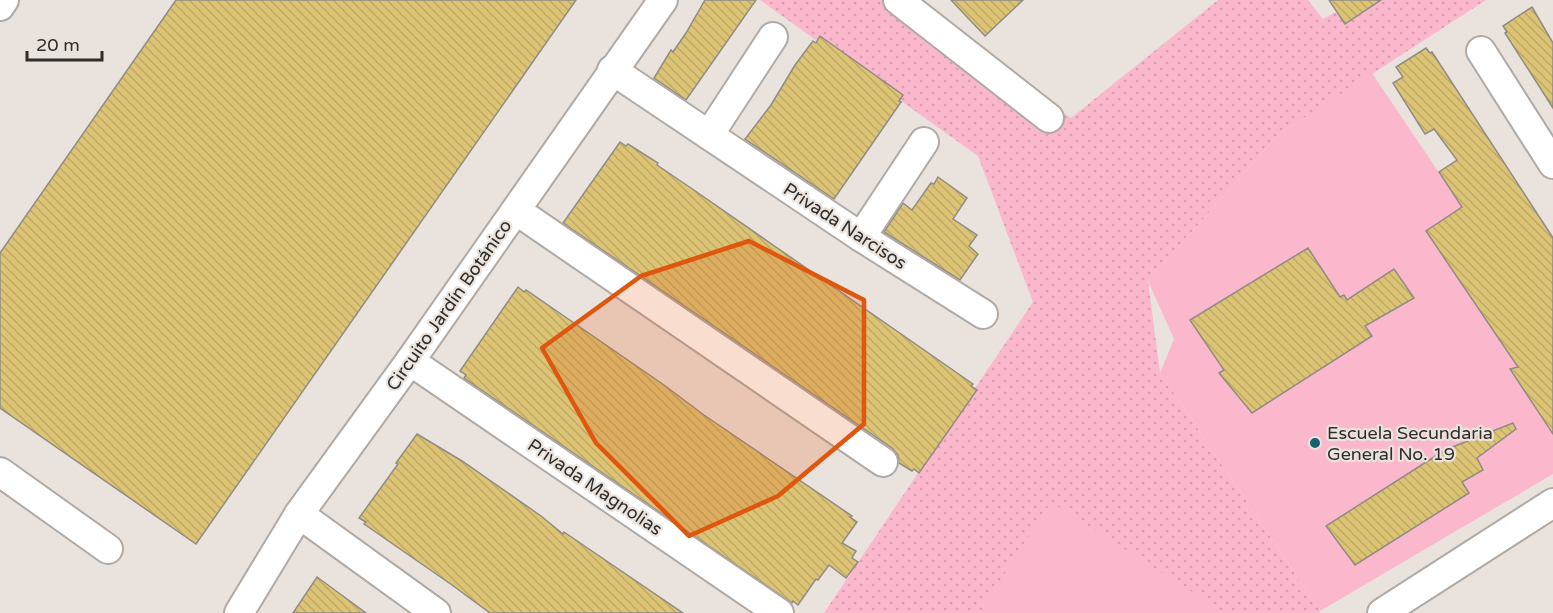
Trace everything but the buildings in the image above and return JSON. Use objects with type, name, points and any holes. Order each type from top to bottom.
[{"type":"street","points":[[0,6],[4,0]]},
{"type":"street","name":"Circuito Jardín Botánico","points":[[238,613],[299,514],[517,211],[612,70],[663,0]]},
{"type":"street","points":[[898,0],[1049,118]]},
{"type":"street","points":[[709,135],[774,38]]},
{"type":"street","points":[[1481,51],[1553,164]]},
{"type":"street","name":"Privada Narcisos","points":[[612,70],[861,237],[982,314]]},
{"type":"street","points":[[861,237],[924,142]]},
{"type":"street","points":[[517,211],[883,462]]},
{"type":"street","name":"Privada Magnolias","points":[[410,361],[779,613]]},
{"type":"street","points":[[0,472],[108,549]]},
{"type":"street","points":[[1382,613],[1553,503]]},
{"type":"street","points":[[299,514],[436,613]]},
{"type":"highlighted area","points":[[749,241],[864,300],[864,424],[778,496],[689,536],[596,443],[542,348],[641,276]]},
{"type":"shaded area","points":[[760,0],[899,0],[1071,118],[1218,0],[1308,0],[1323,19],[1357,0],[1486,0],[1278,135],[1148,281],[1160,373],[1320,611],[1319,613],[824,613],[1033,302],[978,156]]},
{"type":"shaded area","points":[[1372,73],[1553,342],[1553,474],[1320,611],[1160,373],[1174,339],[1148,281],[1278,135]]},
{"type":"shaded area","points":[[1051,502],[1225,613],[979,613]]},
{"type":"place","name":"Escuela Secundaria General No. 19","points":[[1315,443]]}]
